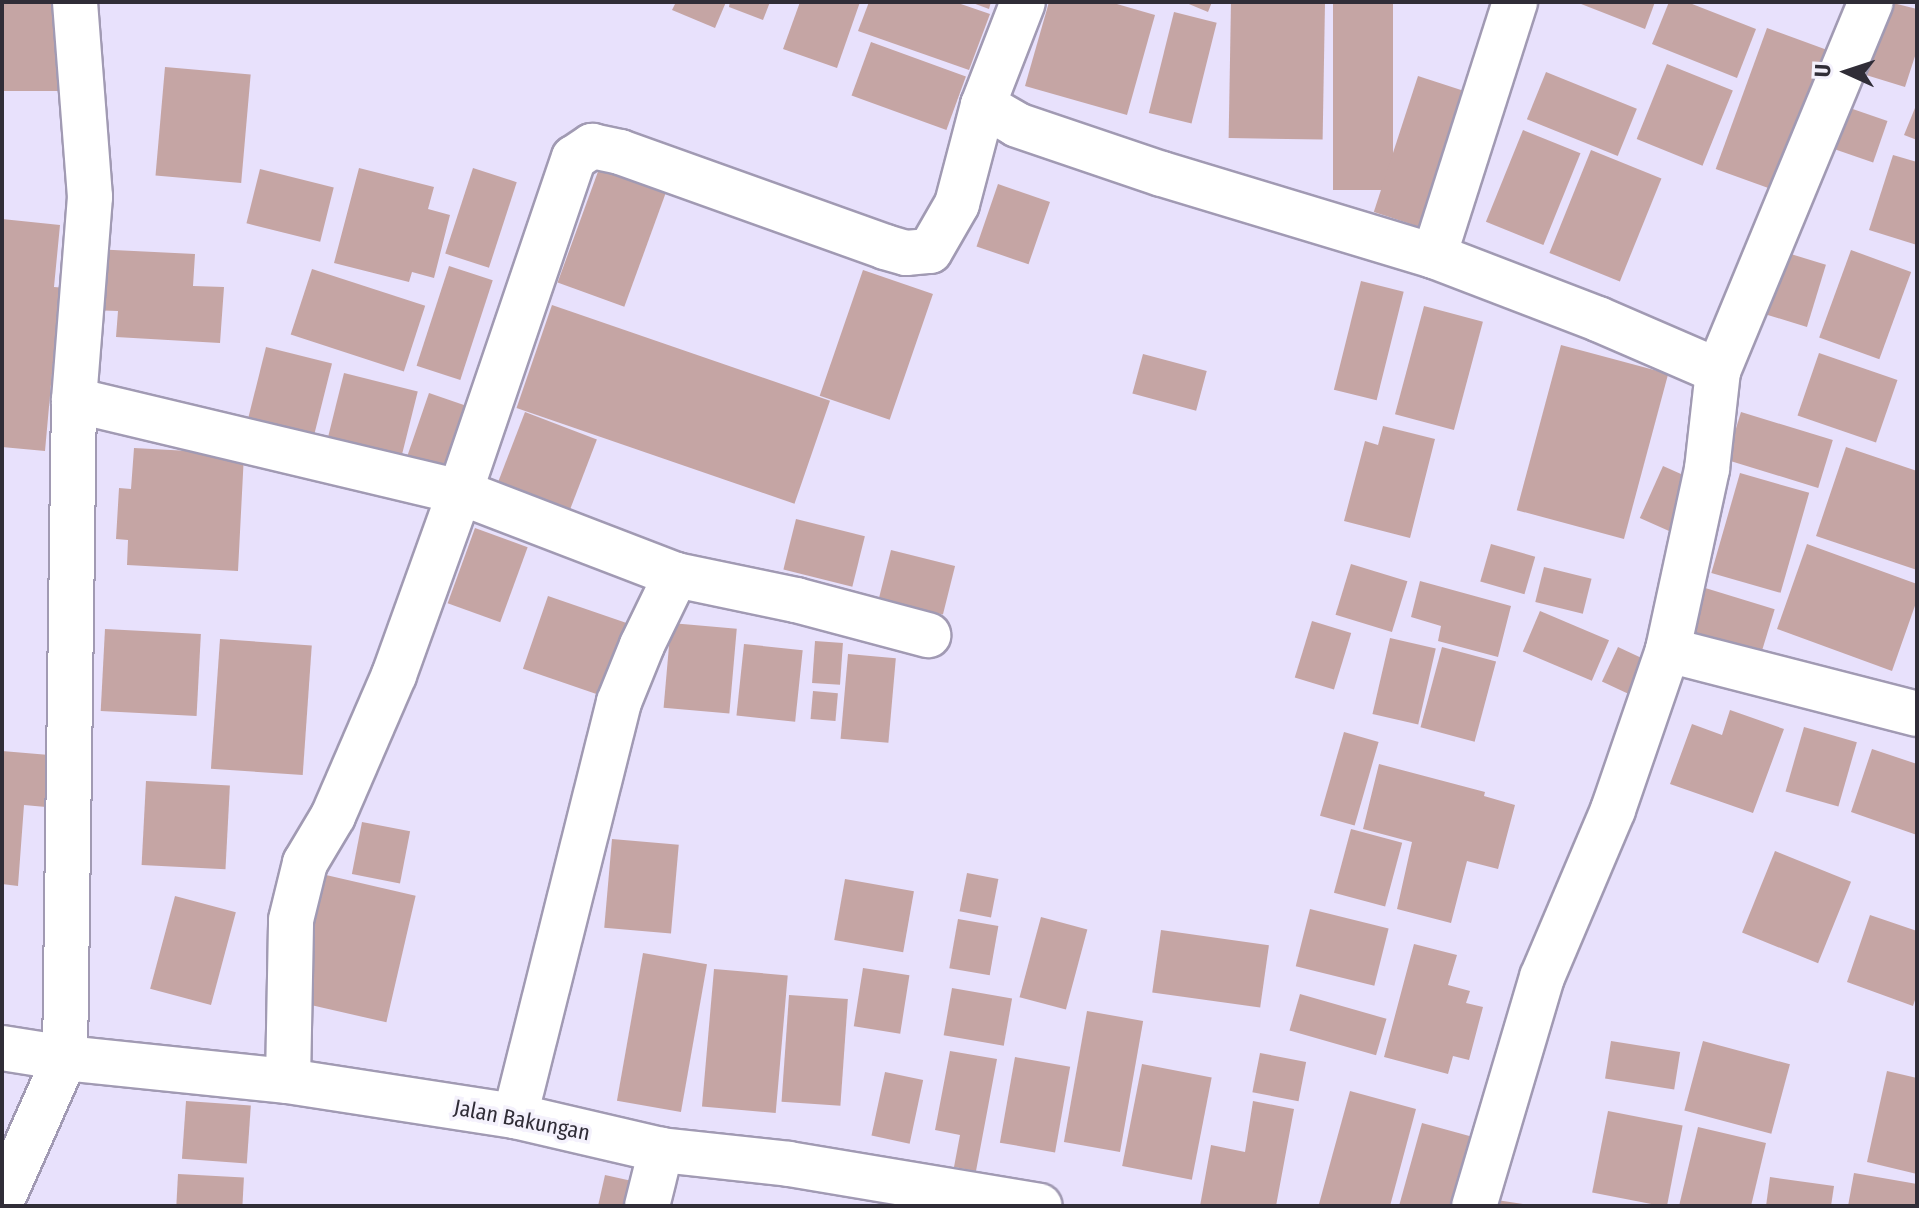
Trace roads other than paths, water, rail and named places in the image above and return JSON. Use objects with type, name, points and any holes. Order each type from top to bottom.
[{"type":"street","points":[[2,1200],[65,1058],[74,400],[90,197],[75,2]]},
{"type":"street","points":[[288,1081],[291,920],[305,863],[333,816],[394,675],[574,158],[592,146],[620,152],[885,247],[906,253],[930,251],[957,204],[983,105],[1023,2]]},
{"type":"street","points":[[1434,256],[1515,2]]},
{"type":"street","points":[[1474,1206],[1542,977],[1613,810],[1668,650],[1707,469],[1718,371],[1871,2]]},
{"type":"street","points":[[983,105],[1017,125],[1162,174],[1434,256],[1598,319],[1718,371]]},
{"type":"street","points":[[74,400],[460,492],[676,575],[796,600],[928,635]]},
{"type":"street","points":[[515,1116],[619,702],[676,575]]},
{"type":"street","points":[[1668,650],[1917,714]]},
{"type":"street","name":"Jalan Bakungan","points":[[2,1048],[65,1058],[288,1081],[515,1116],[661,1150],[789,1164],[1040,1206]]},
{"type":"street","points":[[647,1206],[661,1150]]}]
